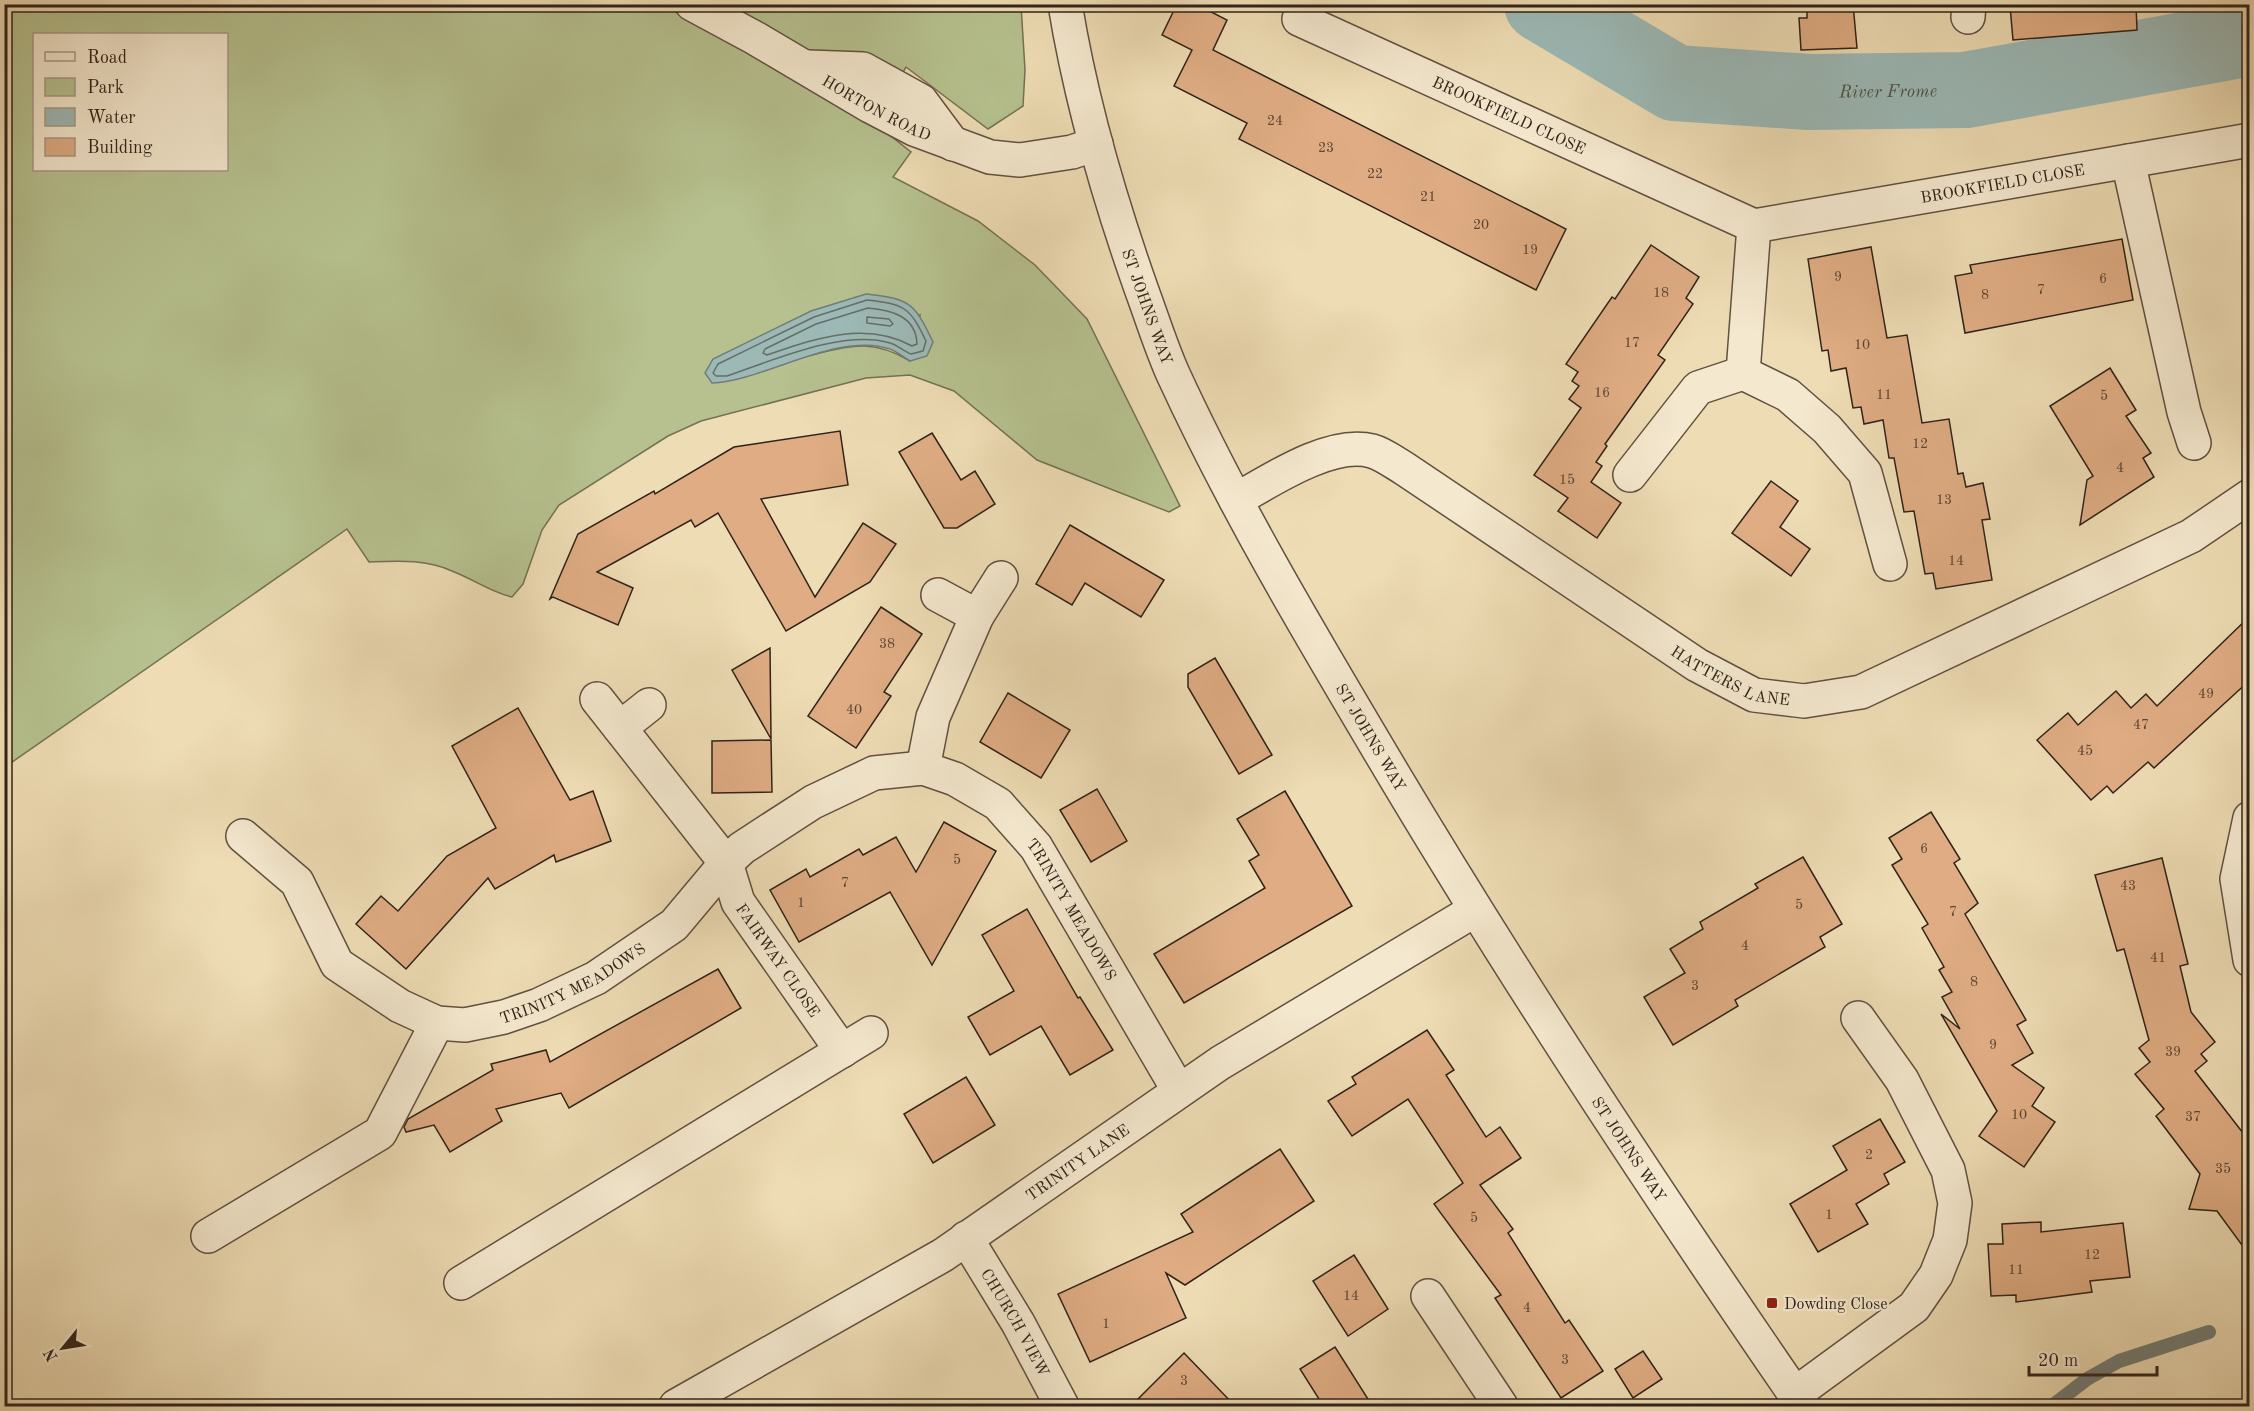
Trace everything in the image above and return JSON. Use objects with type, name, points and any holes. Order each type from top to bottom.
[{"type":"street","name":"HORTON ROAD","points":[[692,4],[914,129],[990,157],[1020,160],[1072,152],[1096,144]]},
{"type":"street","name":"ST JOHNS WAY","points":[[1065,4],[1096,144],[1125,241],[1171,371],[1236,500],[1323,656],[1475,910],[1580,1075],[1799,1400]]},
{"type":"street","name":"BROOKFIELD CLOSE","points":[[1299,19],[1754,226],[2250,140]]},
{"type":"street","points":[[2128,161],[2184,412],[2194,443]]},
{"type":"street","points":[[1743,373],[1754,226]]},
{"type":"street","points":[[1630,475],[1698,388],[1743,373],[1788,396],[1827,429],[1865,473],[1890,564]]},
{"type":"street","name":"HATTERS LANE","points":[[1236,500],[1314,459],[1347,449],[1373,451],[1405,469],[1697,665],[1755,695],[1804,701],[1860,692],[2192,536],[2250,496]]},
{"type":"street","points":[[923,768],[933,717],[977,616],[1001,578]]},
{"type":"street","points":[[938,595],[977,616]]},
{"type":"street","points":[[597,699],[726,862]]},
{"type":"street","points":[[620,728],[649,705]]},
{"type":"street","name":"TRINITY MEADOWS","points":[[243,836],[297,882],[337,964],[400,1006],[437,1023],[465,1025],[504,1017],[539,1005],[596,978],[674,925],[726,862],[742,848],[813,802],[874,773],[923,768],[955,778],[998,804],[1036,848],[1179,1091]]},
{"type":"street","points":[[2250,818],[2236,879],[2250,960]]},
{"type":"street","name":"FAIRWAY CLOSE","points":[[726,862],[738,902],[842,1051]]},
{"type":"street","name":"TRINITY LANE","points":[[676,1407],[943,1255],[1220,1063],[1475,910]]},
{"type":"street","points":[[1799,1400],[1914,1307],[1936,1275],[1950,1240],[1955,1203],[1948,1170],[1902,1080],[1858,1018]]},
{"type":"street","points":[[208,1236],[380,1133],[437,1023]]},
{"type":"street","points":[[461,1283],[871,1033]]},
{"type":"street","name":"CHURCH VIEW","points":[[966,1238],[1018,1323],[1062,1407]]},
{"type":"street","points":[[1428,1296],[1501,1407]]},
{"type":"green space","points":[[5,5],[1021,5],[1025,70],[1023,106],[988,129],[906,67],[873,122],[911,152],[893,177],[978,221],[1035,265],[1087,319],[1180,506],[1169,512],[1037,460],[954,391],[910,375],[866,378],[701,421],[668,436],[559,505],[542,530],[523,584],[512,597],[432,564],[369,562],[347,529],[5,767]],"holes":[[[920,315],[910,361],[895,353],[869,346],[844,348],[802,357]]]},
{"type":"water","points":[[866,294],[902,301],[915,311],[933,342],[927,356],[910,361],[890,349],[870,345],[848,346],[732,380],[712,383],[705,373],[713,359],[811,311]]},
{"type":"building","points":[[1177,4],[1196,4],[1227,20],[1213,50],[1566,229],[1536,290],[1239,139],[1247,123],[1174,86],[1192,50],[1162,35]]},
{"type":"building","points":[[1807,4],[1853,4],[1857,48],[1801,50],[1799,18],[1807,18]]},
{"type":"building","points":[[2017,4],[2136,4],[2137,30],[2013,40],[2010,6]]},
{"type":"building","points":[[2122,239],[2133,300],[1965,333],[1955,276],[1972,273],[1970,265]]},
{"type":"building","points":[[1651,245],[1699,277],[1686,298],[1693,304],[1658,355],[1665,360],[1605,444],[1607,446],[1596,462],[1602,466],[1591,482],[1621,503],[1597,538],[1558,511],[1568,498],[1534,475],[1581,408],[1569,399],[1579,386],[1572,381],[1578,372],[1566,364],[1612,297],[1615,299]]},
{"type":"building","points":[[1871,247],[1887,338],[1907,335],[1922,423],[1949,419],[1958,474],[1963,473],[1966,487],[1983,483],[1990,519],[1982,520],[1992,580],[1936,589],[1933,573],[1925,574],[1914,511],[1904,512],[1894,458],[1889,458],[1883,420],[1864,424],[1861,407],[1853,408],[1846,368],[1831,371],[1828,350],[1822,351],[1808,259]]},
{"type":"building","points":[[2110,368],[2136,410],[2126,416],[2151,453],[2143,458],[2154,477],[2080,525],[2087,480],[2093,476],[2050,406]]},
{"type":"building","points":[[840,431],[848,485],[761,499],[815,597],[863,523],[896,544],[870,582],[786,631],[718,513],[695,527],[691,520],[597,572],[633,588],[618,625],[553,597],[550,599],[578,534],[654,491],[655,494],[734,447]]},
{"type":"building","points":[[932,433],[961,480],[975,471],[995,504],[957,528],[944,528],[899,452]]},
{"type":"building","points":[[1771,481],[1798,501],[1780,527],[1810,549],[1791,576],[1732,533]]},
{"type":"building","points":[[1070,525],[1164,580],[1141,617],[1085,583],[1072,605],[1036,584]]},
{"type":"building","points":[[881,607],[922,634],[884,692],[891,696],[856,748],[808,716]]},
{"type":"building","points":[[2250,616],[2250,680],[2154,768],[2148,762],[2113,793],[2107,786],[2091,800],[2037,740],[2068,713],[2078,725],[2116,691],[2131,708],[2146,694],[2157,706]]},
{"type":"building","points":[[770,648],[771,739],[732,670]]},
{"type":"building","points":[[1215,658],[1272,755],[1239,774],[1188,687],[1188,674]]},
{"type":"building","points":[[1008,693],[1070,730],[1041,778],[980,742]]},
{"type":"building","points":[[518,708],[570,800],[593,791],[611,841],[556,862],[554,855],[495,889],[488,878],[406,969],[356,924],[381,896],[398,911],[447,856],[496,828],[452,746]]},
{"type":"building","points":[[771,740],[772,792],[712,793],[712,741]]},
{"type":"building","points":[[1097,789],[1127,841],[1091,862],[1060,810]]},
{"type":"building","points":[[1285,791],[1352,906],[1184,1003],[1154,954],[1265,888],[1249,861],[1259,855],[1237,819]]},
{"type":"building","points":[[1931,812],[1960,859],[1954,863],[1978,903],[1965,914],[2026,1020],[2017,1025],[2033,1053],[2012,1065],[2044,1088],[2032,1106],[2055,1122],[2024,1167],[1979,1136],[1997,1111],[1941,1014],[1960,1029],[1942,997],[1952,992],[1939,970],[1944,967],[1922,928],[1928,924],[1892,865],[1902,859],[1889,838]]},
{"type":"building","points":[[944,822],[996,851],[932,965],[890,892],[799,942],[770,890],[806,869],[810,877],[859,849],[863,855],[896,837],[916,872]]},
{"type":"building","points":[[1803,857],[1842,924],[1820,937],[1825,947],[1735,1000],[1738,1006],[1673,1045],[1644,997],[1685,973],[1670,949],[1703,929],[1700,922],[1758,888],[1755,884]]},
{"type":"building","points":[[2162,858],[2188,964],[2180,966],[2191,1012],[2215,1042],[2201,1054],[2207,1061],[2195,1071],[2250,1142],[2250,1256],[2217,1211],[2189,1209],[2200,1174],[2156,1116],[2164,1109],[2135,1074],[2150,1062],[2139,1048],[2149,1040],[2124,949],[2117,951],[2095,875]]},
{"type":"building","points":[[1027,909],[1078,998],[1080,997],[1113,1050],[1070,1075],[1041,1026],[990,1055],[968,1017],[1014,991],[982,935]]},
{"type":"building","points":[[718,969],[741,1008],[569,1108],[561,1093],[496,1109],[502,1121],[450,1152],[434,1125],[406,1132],[404,1127],[408,1119],[493,1070],[491,1064],[546,1050],[550,1062]]},
{"type":"building","points":[[1427,1030],[1454,1070],[1446,1075],[1486,1137],[1500,1127],[1521,1158],[1480,1185],[1513,1229],[1508,1233],[1565,1323],[1569,1320],[1603,1371],[1561,1398],[1495,1298],[1501,1295],[1434,1204],[1463,1183],[1408,1099],[1352,1136],[1328,1101],[1356,1084],[1352,1077]]},
{"type":"building","points":[[966,1077],[995,1125],[933,1163],[904,1114]]},
{"type":"building","points":[[1880,1119],[1905,1162],[1884,1174],[1889,1184],[1856,1204],[1868,1224],[1818,1252],[1790,1204],[1847,1170],[1833,1146]]},
{"type":"building","points":[[1280,1149],[1314,1201],[1185,1285],[1166,1273],[1186,1318],[1090,1362],[1058,1294],[1193,1232],[1181,1214]]},
{"type":"building","points":[[2041,1222],[2041,1232],[2123,1223],[2130,1277],[2090,1281],[2092,1292],[2016,1302],[2016,1295],[1991,1296],[1988,1244],[2003,1244],[2002,1224]]},
{"type":"building","points":[[1354,1255],[1388,1309],[1348,1336],[1313,1281]]},
{"type":"building","points":[[1335,1347],[1373,1407],[1324,1407],[1300,1369]]},
{"type":"building","points":[[1643,1351],[1662,1379],[1633,1398],[1615,1369]]},
{"type":"building","points":[[1184,1353],[1236,1407],[1130,1407]]},
{"type":"waterway","name":"River Frome","points":[[1542,4],[1675,83],[1809,92],[1966,90],[2250,38]]},
{"type":"waterway","points":[[2052,1406],[2087,1379],[2119,1361],[2209,1332]]},
{"type":"place","name":"Dowding Close","points":[[1772,1303]]}]
